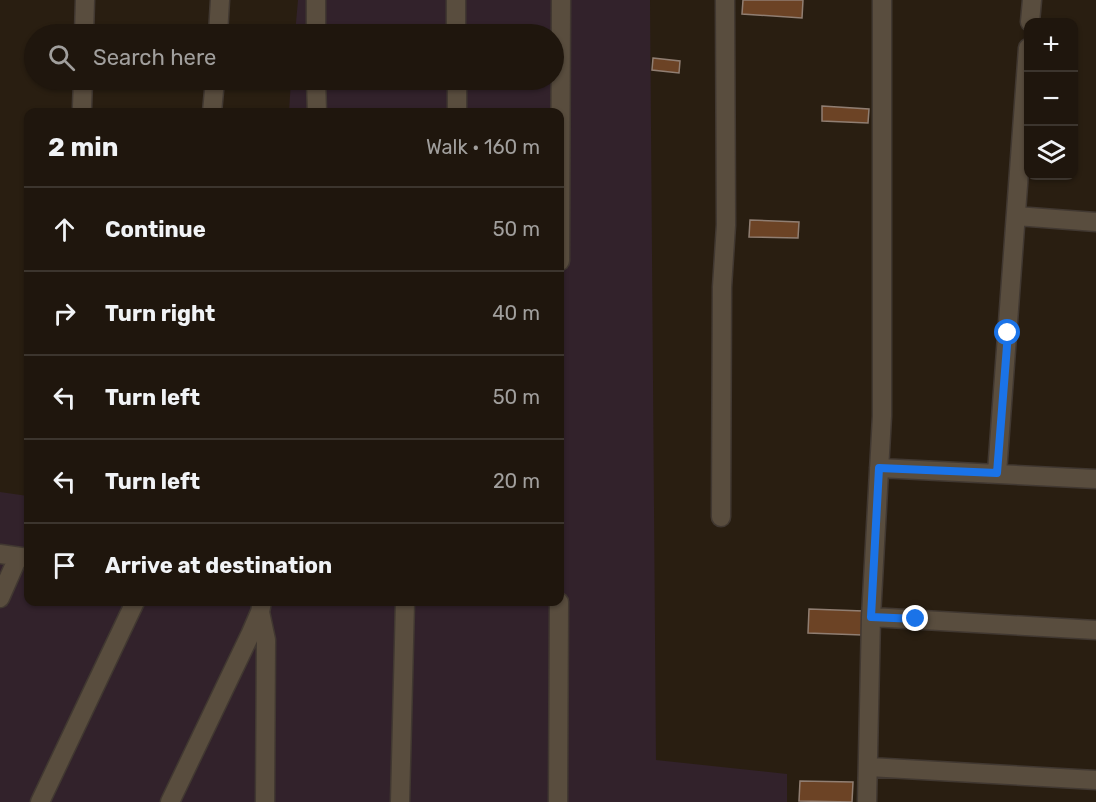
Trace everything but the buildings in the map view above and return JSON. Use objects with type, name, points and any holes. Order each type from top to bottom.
[{"type":"street","points":[[84,24],[85,0]]},
{"type":"street","points":[[219,24],[220,0]]},
{"type":"street","points":[[316,0],[316,24]]},
{"type":"street","points":[[456,0],[456,24]]},
{"type":"street","points":[[561,0],[561,24]]},
{"type":"street","points":[[721,517],[722,287],[726,225],[724,0]]},
{"type":"street","points":[[867,802],[871,617],[882,393],[882,0]]},
{"type":"street","points":[[1030,18],[1032,0]]},
{"type":"street","points":[[997,473],[1027,72]]},
{"type":"street","points":[[82,107],[83,90]]},
{"type":"street","points":[[212,108],[214,90]]},
{"type":"street","points":[[316,90],[316,108]]},
{"type":"street","points":[[457,90],[457,108]]},
{"type":"street","points":[[561,90],[561,108]]},
{"type":"street","points":[[1016,216],[1096,222]]},
{"type":"street","points":[[879,468],[1096,479]]},
{"type":"street","points":[[0,598],[16,556]]},
{"type":"street","points":[[40,802],[133,606]]},
{"type":"street","points":[[400,802],[405,606]]},
{"type":"street","points":[[558,802],[559,606]]},
{"type":"street","points":[[170,802],[261,607]]},
{"type":"street","points":[[261,607],[266,640],[265,802]]},
{"type":"street","points":[[871,617],[1096,630]]},
{"type":"street","points":[[868,766],[1096,780]]},
{"type":"shaded area","points":[[298,0],[650,0],[656,760],[787,774],[787,802],[0,802],[0,492],[24,495],[24,606],[564,606],[564,108],[289,108],[290,90],[564,90],[564,24],[296,24]]},
{"type":"route","points":[[916,619],[871,617],[879,468],[997,473],[1008,333]]}]
